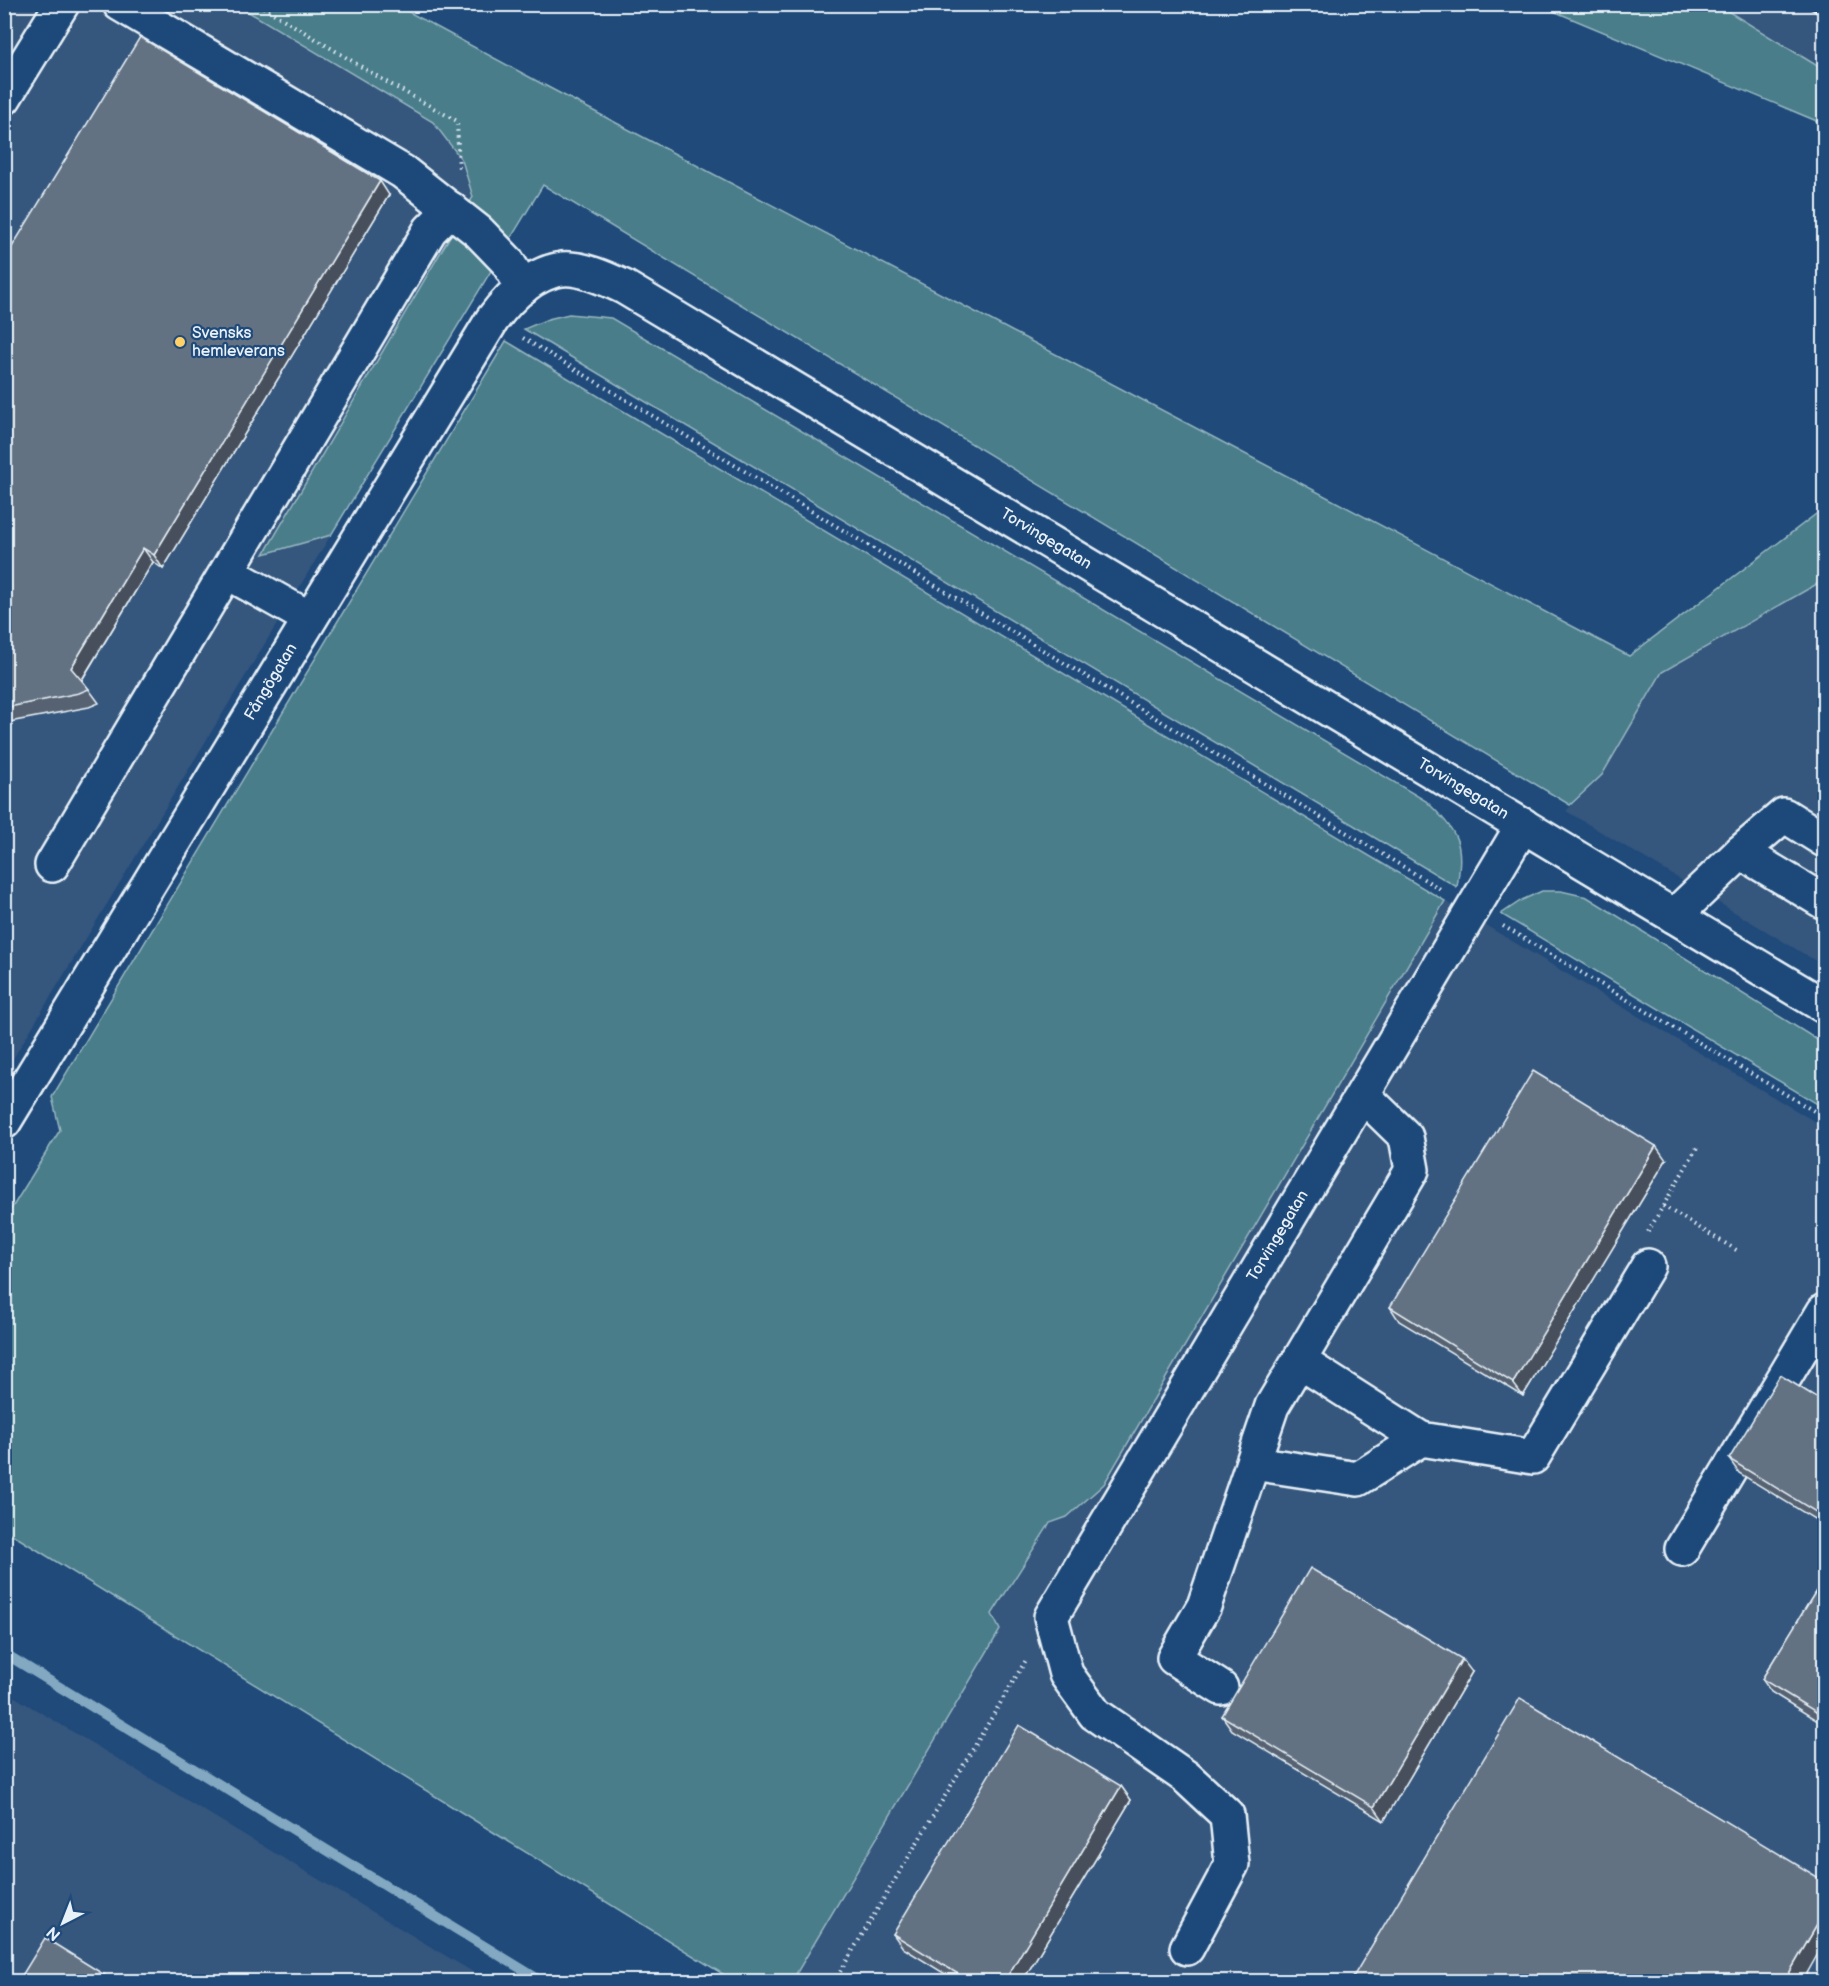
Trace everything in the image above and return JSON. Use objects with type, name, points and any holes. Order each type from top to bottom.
[{"type":"street","points":[[4,98],[62,4]]},
{"type":"street","points":[[120,4],[403,172],[479,232],[507,261],[523,287]]},
{"type":"street","points":[[52,865],[430,230],[451,208]]},
{"type":"street","name":"Fångögatan","points":[[4,1122],[492,320],[507,300],[523,287],[541,275],[563,269]]},
{"type":"street","name":"Torvingegatan","points":[[563,269],[594,274],[624,287],[1824,1006]]},
{"type":"street","points":[[227,572],[309,618]]},
{"type":"street","points":[[1674,916],[1741,852],[1784,815],[1824,840]]},
{"type":"street","name":"Torvingegatan","points":[[1052,1617],[1523,825]]},
{"type":"street","points":[[1741,852],[1824,902]]},
{"type":"street","points":[[1221,1688],[1174,1658],[1204,1606],[1272,1406],[1412,1170],[1406,1137],[1363,1095]]},
{"type":"street","points":[[1299,1362],[1421,1439],[1533,1457],[1648,1266]]},
{"type":"street","points":[[1682,1549],[1824,1311]]},
{"type":"street","points":[[1253,1463],[1358,1479],[1421,1439]]},
{"type":"street","points":[[1052,1617],[1066,1674],[1095,1714],[1185,1777],[1227,1815],[1232,1864],[1187,1948]]},
{"type":"path","points":[[258,4],[390,84],[457,121],[460,167],[451,208]]},
{"type":"path","points":[[492,320],[1824,1118]]},
{"type":"path","points":[[1648,1266],[1634,1257],[1700,1144]]},
{"type":"path","points":[[1664,1206],[1738,1251]]},
{"type":"path","points":[[834,1982],[1052,1617]]},
{"type":"shaded area","points":[[5,5],[237,5],[433,122],[462,160],[473,198],[265,554],[331,535],[5,1072]]},
{"type":"shaded area","points":[[1718,5],[1824,5],[1824,70]]},
{"type":"shaded area","points":[[1824,580],[1824,966],[1566,811],[1602,775],[1662,672]]},
{"type":"shaded area","points":[[1445,901],[1824,1127],[1824,1981],[792,1982],[1000,1630],[992,1614],[1050,1523],[1067,1517],[1104,1484]]},
{"type":"shaded area","points":[[5,1691],[488,1981],[5,1981]]},
{"type":"green space","points":[[237,5],[396,5],[1629,656],[1824,508],[1824,580],[1662,672],[1602,775],[1570,805],[543,185],[331,535],[264,554],[473,197],[462,160],[433,122]]},
{"type":"green space","points":[[1539,5],[1718,5],[1824,70],[1824,124]]},
{"type":"green space","points":[[569,314],[611,318],[1426,801],[1446,822],[1456,839],[1460,859],[1457,887],[524,329],[548,319]]},
{"type":"green space","points":[[506,341],[1445,901],[1104,1484],[1067,1517],[1050,1523],[992,1614],[1000,1630],[792,1981],[734,1981],[5,1530],[5,1216],[60,1130],[52,1097]]},
{"type":"green space","points":[[1542,891],[1561,891],[1587,897],[1824,1044],[1824,1108],[1501,914],[1522,900]]},
{"type":"building","points":[[140,37],[380,181],[154,555],[143,548],[71,668],[89,689],[4,708],[4,260]]},
{"type":"building","points":[[1533,1071],[1656,1146],[1513,1383],[1390,1307]]},
{"type":"building","points":[[1780,1375],[1824,1402],[1824,1517],[1729,1459]]},
{"type":"building","points":[[1310,1568],[1462,1659],[1374,1807],[1222,1716]]},
{"type":"building","points":[[1824,1578],[1824,1698],[1816,1712],[1762,1679]]},
{"type":"building","points":[[1520,1698],[1824,1881],[1824,1913],[1784,1982],[1350,1982]]},
{"type":"building","points":[[1019,1725],[1121,1786],[1004,1982],[971,1982],[893,1934]]},
{"type":"building","points":[[45,1938],[116,1982],[18,1982]]},
{"type":"waterway","points":[[4,1653],[543,1982]]},
{"type":"railway","points":[[1806,4],[1824,16]]},
{"type":"place","name":"Svensks hemleverans","points":[[180,342]]}]
